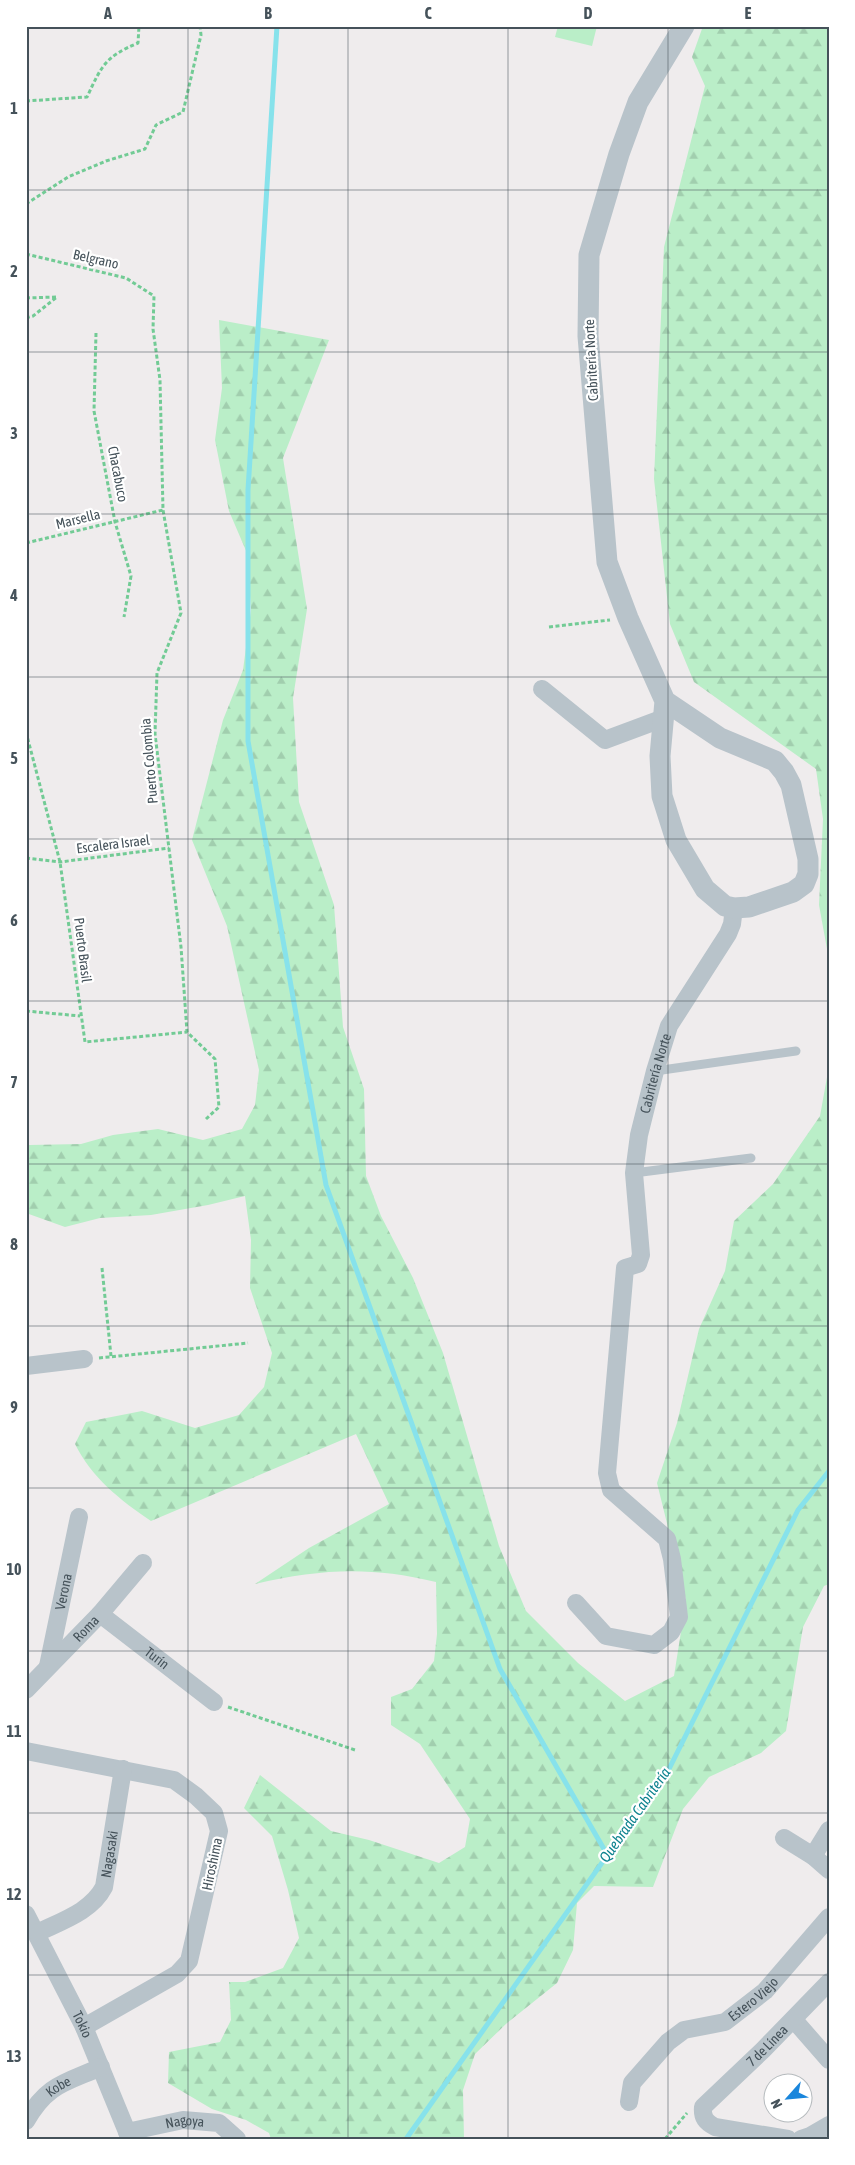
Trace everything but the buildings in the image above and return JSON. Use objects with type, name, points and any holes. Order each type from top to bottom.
[{"type":"street","name":"Cabritería Norte","points":[[576,1603],[606,1636],[654,1645],[671,1632],[679,1617],[672,1559],[667,1539],[611,1490],[607,1473],[625,1268],[638,1264],[641,1255],[634,1173],[639,1135],[655,1071],[669,1026],[728,934],[732,924],[734,908],[725,906],[705,888],[676,840],[662,796],[660,756],[664,710],[607,562],[588,336],[589,255],[619,154],[638,102],[684,26]]},
{"type":"street","points":[[542,689],[605,740],[664,710],[720,738],[775,762],[784,772],[791,785],[808,859],[808,874],[804,884],[778,899],[749,908],[734,908]]},
{"type":"street","points":[[26,1366],[84,1359]]},
{"type":"street","name":"Verona","points":[[48,1666],[79,1517]]},
{"type":"street","name":"Roma","points":[[26,1690],[100,1614],[143,1562]]},
{"type":"street","name":"Turín","points":[[100,1614],[214,1702]]},
{"type":"street","name":"Hiroshima","points":[[26,1751],[174,1780],[196,1796],[214,1813],[219,1831],[189,1961],[177,1974],[84,2027]]},
{"type":"street","name":"Nagasaki","points":[[37,1933],[88,1907],[102,1892],[123,1769]]},
{"type":"street","points":[[813,1856],[829,1830]]},
{"type":"street","points":[[784,1838],[813,1856],[829,1870]]},
{"type":"street","name":"Tokio","points":[[26,1914],[84,2027],[128,2135]]},
{"type":"street","name":"Estero Viejo","points":[[629,2102],[632,2083],[668,2042],[684,2030],[725,2022],[759,1996],[829,1917]]},
{"type":"street","name":"7 de Línea","points":[[703,2107],[794,2020],[829,1982]]},
{"type":"street","points":[[794,2020],[829,2060]]},
{"type":"street","name":"Kobe","points":[[26,2121],[42,2096],[51,2089],[101,2067]]},
{"type":"street","points":[[703,2107],[707,2123],[716,2127],[788,2139]]},
{"type":"street","name":"Nagoya","points":[[128,2135],[183,2120],[219,2123],[237,2139]]},
{"type":"street","points":[[800,2139],[810,2136],[829,2125]]},
{"type":"lane","points":[[655,1071],[796,1052]]},
{"type":"lane","points":[[634,1173],[751,1158]]},
{"type":"path","points":[[26,101],[87,97],[101,67],[116,52],[138,43],[139,26]]},
{"type":"path","points":[[26,204],[68,177],[106,160],[145,149],[156,125],[183,112],[201,35],[200,26]]},
{"type":"path","name":"Belgrano","points":[[26,254],[126,278],[154,296],[153,329]]},
{"type":"path","points":[[26,298],[57,297],[33,316],[26,318]]},
{"type":"path","name":"Puerto Colombia","points":[[153,329],[160,380],[164,510],[182,612],[157,673],[155,734],[181,947],[187,1032]]},
{"type":"path","name":"Chacabuco","points":[[96,333],[94,411],[115,522],[131,576],[124,617]]},
{"type":"path","name":"Marsella","points":[[26,543],[164,510]]},
{"type":"path","points":[[549,627],[628,618]]},
{"type":"path","name":"Puerto Brasil","points":[[26,732],[60,862],[84,1042],[187,1032]]},
{"type":"path","name":"Escalera Israel","points":[[60,862],[169,848]]},
{"type":"path","points":[[26,858],[60,862]]},
{"type":"path","points":[[26,1011],[80,1016]]},
{"type":"path","points":[[187,1032],[215,1060],[219,1107],[206,1119]]},
{"type":"path","points":[[102,1268],[111,1356]]},
{"type":"path","points":[[84,1359],[248,1343]]},
{"type":"path","points":[[214,1702],[355,1750]]},
{"type":"path","points":[[665,2139],[691,2109],[703,2107]]},
{"type":"green space","points":[[558,26],[597,26],[592,46],[555,37]]},
{"type":"green space","points":[[703,26],[829,26],[829,1038],[827,949],[819,905],[823,819],[816,769],[694,682],[670,624],[654,479],[664,247],[705,86],[692,57]]},
{"type":"green space","points":[[219,320],[329,340],[283,458],[307,609],[293,698],[299,802],[334,905],[343,1027],[364,1089],[366,1176],[381,1216],[413,1278],[443,1353],[499,1546],[526,1611],[578,1663],[625,1701],[674,1676],[686,1600],[657,1483],[677,1423],[699,1329],[725,1271],[734,1221],[773,1184],[820,1116],[829,1066],[829,1584],[824,1586],[803,1627],[786,1731],[761,1753],[709,1777],[683,1809],[653,1887],[594,1886],[577,1903],[573,1950],[557,1983],[507,2023],[475,2054],[463,2090],[464,2139],[271,2139],[269,2133],[246,2120],[212,2109],[168,2083],[169,2052],[220,2042],[231,2020],[229,1982],[245,1982],[283,1968],[299,1938],[288,1890],[272,1836],[244,1808],[260,1775],[331,1831],[369,1840],[439,1863],[465,1847],[470,1819],[420,1744],[391,1725],[391,1697],[412,1689],[434,1661],[437,1634],[436,1582],[389,1573],[345,1571],[302,1575],[255,1584],[309,1548],[389,1504],[356,1434],[151,1521],[128,1505],[98,1478],[75,1444],[86,1422],[142,1411],[195,1428],[239,1415],[264,1387],[272,1353],[250,1288],[251,1240],[245,1196],[151,1215],[100,1218],[65,1227],[26,1213],[26,1149],[29,1145],[81,1144],[113,1135],[158,1129],[203,1140],[242,1129],[255,1105],[259,1070],[227,926],[192,840],[223,720],[243,670],[251,610],[247,553],[229,511],[215,440],[222,388]]},
{"type":"waterway","points":[[277,26],[248,490],[248,741],[326,1185],[500,1669],[608,1856]]},
{"type":"waterway","name":"Quebrada Cabritería","points":[[406,2139],[670,1767],[798,1510],[829,1471]]}]
